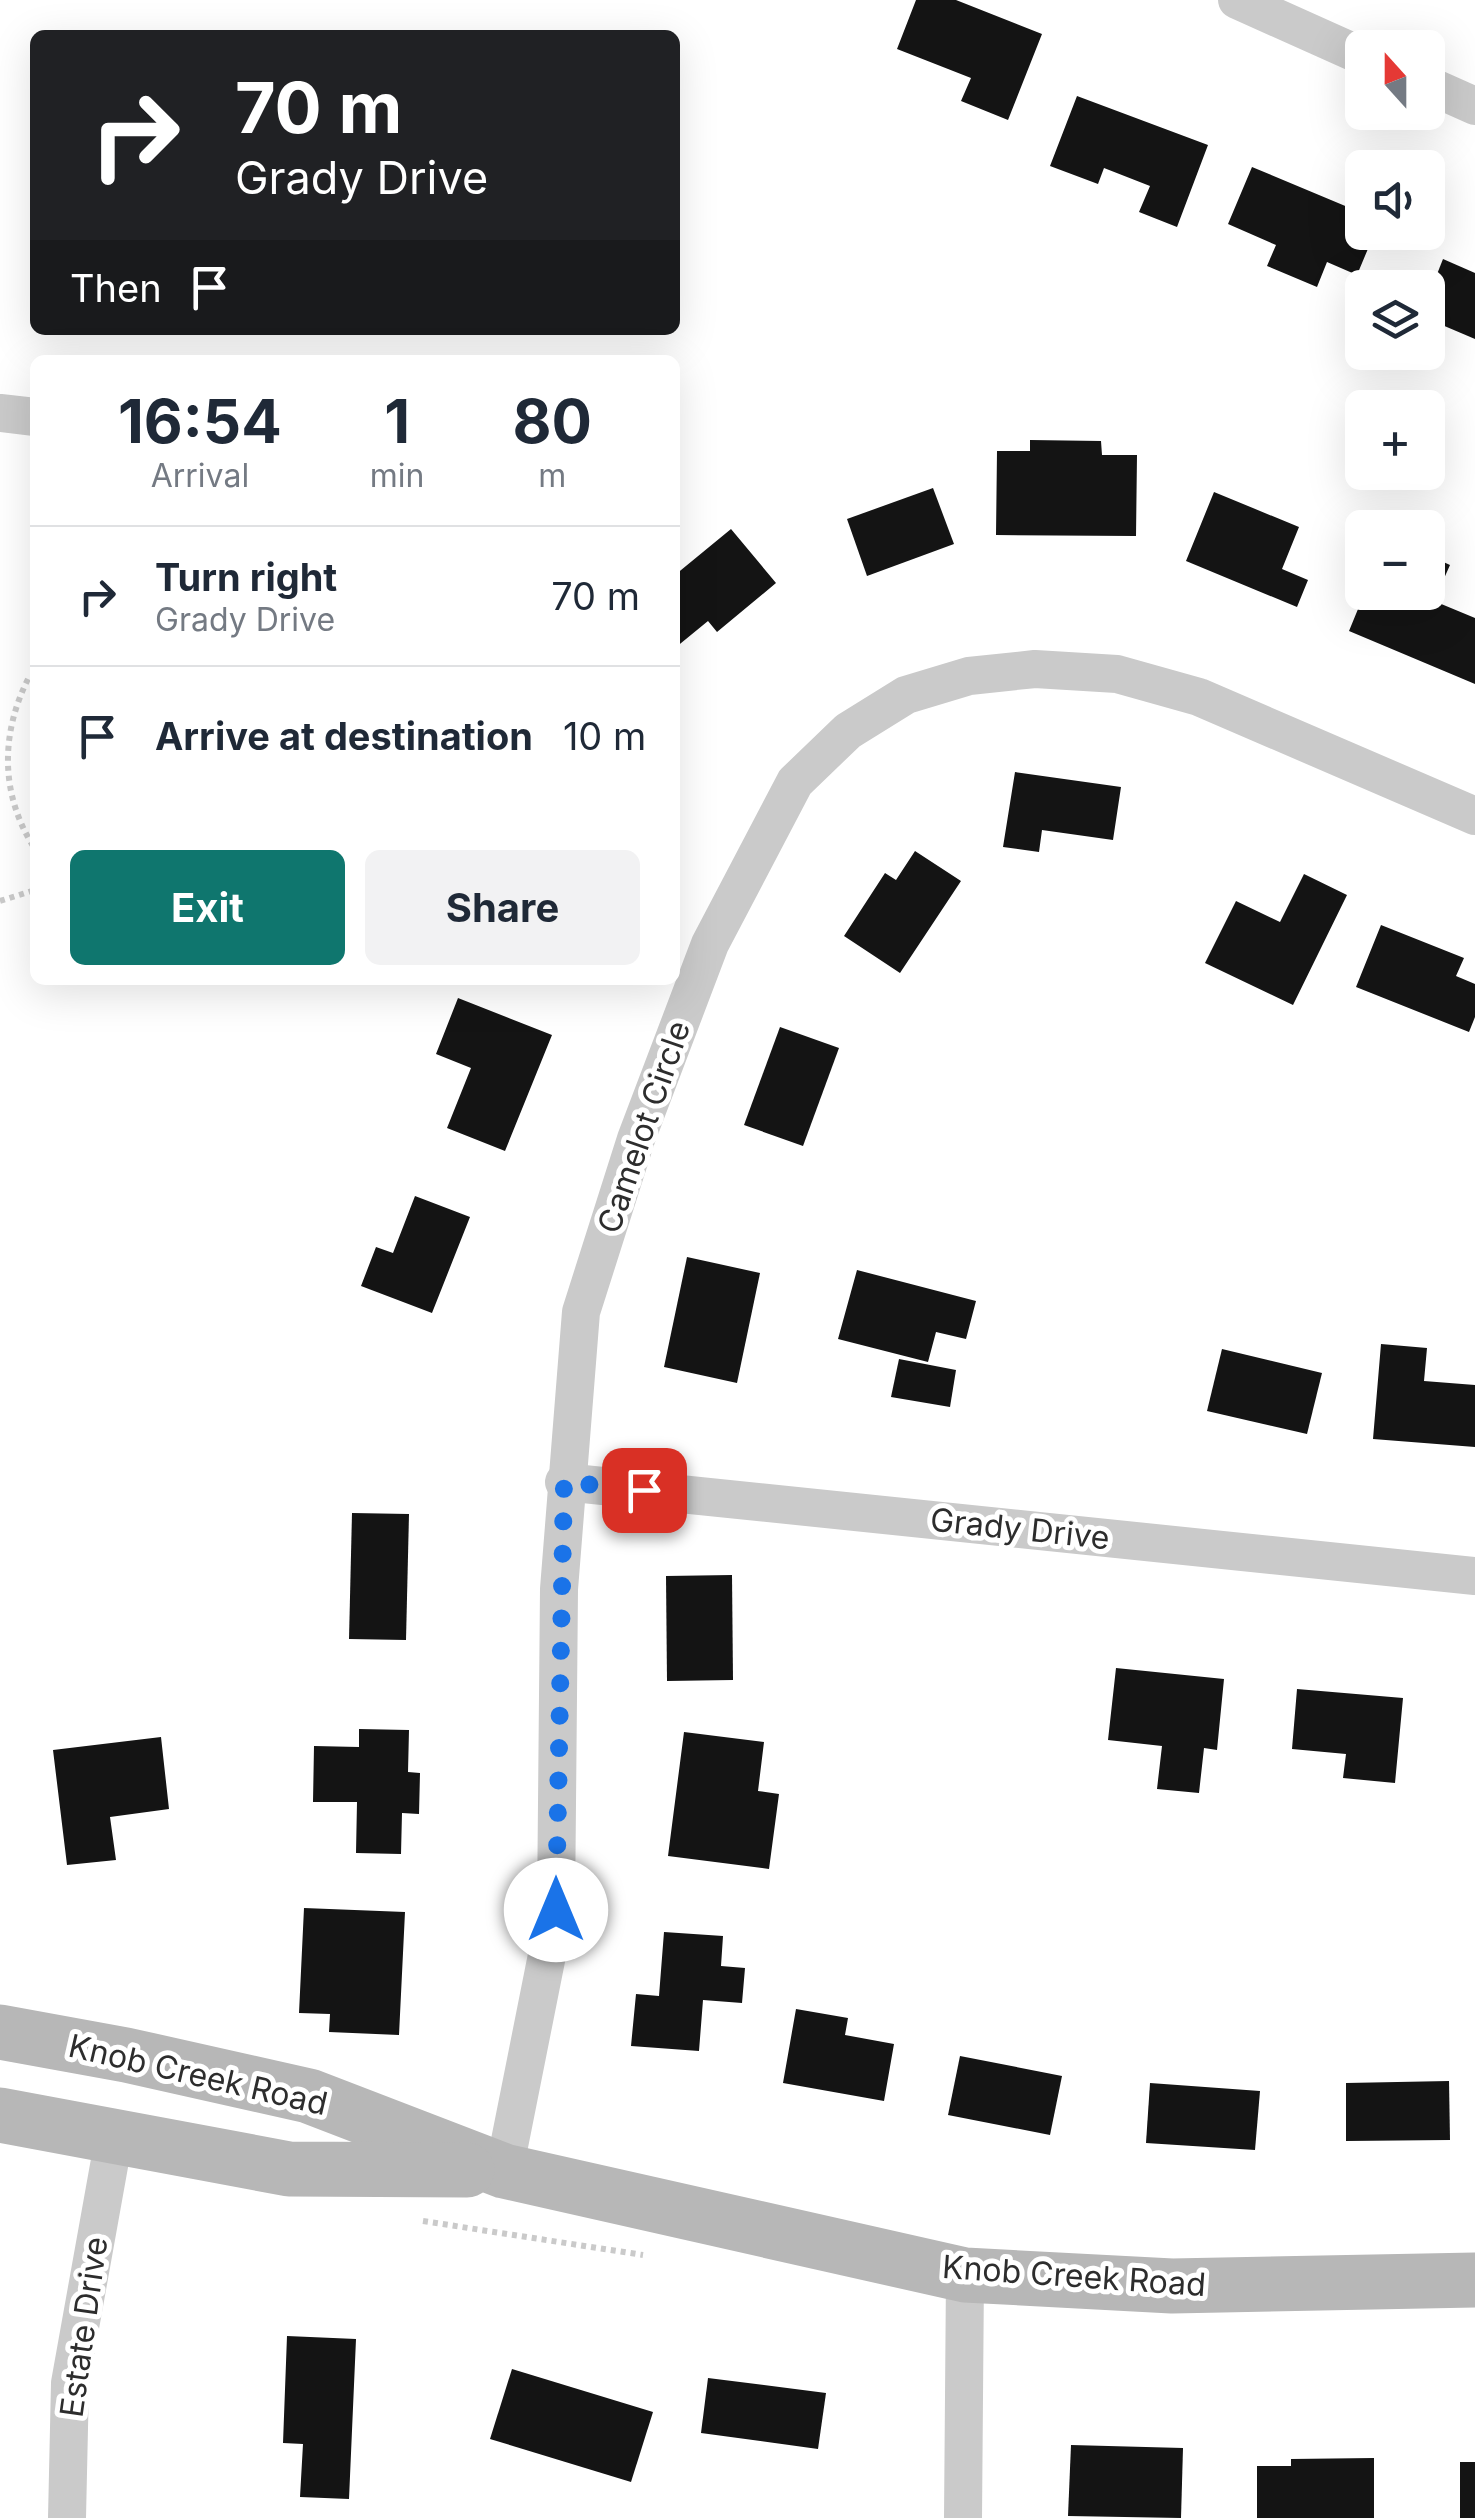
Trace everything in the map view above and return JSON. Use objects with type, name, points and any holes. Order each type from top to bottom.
[{"type":"main road","name":"Knob Creek Road","points":[[6,2034],[126,2054],[309,2096],[504,2171],[964,2276],[1172,2286],[1475,2280]]},
{"type":"main road","points":[[6,2034],[85,2080],[102,2099],[114,2138]]},
{"type":"main road","points":[[114,2138],[132,2116],[204,2093],[309,2096]]},
{"type":"main road","name":"Knob Creek Road","points":[[0,2115],[289,2168],[504,2171]]},
{"type":"street","points":[[1237,0],[1345,48]]},
{"type":"street","points":[[1445,93],[1475,106]]},
{"type":"street","points":[[0,414],[30,417]]},
{"type":"street","name":"Camelot Circle","points":[[504,2171],[556,1910],[564,1482],[581,1312],[636,1140],[727,912],[795,782],[848,731],[906,694],[969,676],[1036,669],[1116,674],[1199,697],[1475,816]]},
{"type":"street","name":"Grady Drive","points":[[564,1482],[1475,1576]]},
{"type":"street","name":"Estate Drive","points":[[66,2518],[70,2383],[114,2138]]},
{"type":"street","points":[[963,2518],[964,2276]]},
{"type":"path","points":[[30,678],[12,706],[3,765],[17,821],[30,841]]},
{"type":"path","points":[[0,901],[30,892]]},
{"type":"building","points":[[916,0],[956,0],[1042,34],[1008,120],[961,101],[971,78],[897,49]]},
{"type":"building","points":[[1077,96],[1208,145],[1177,227],[1139,212],[1150,186],[1104,168],[1098,184],[1050,166]]},
{"type":"building","points":[[1252,167],[1345,206],[1345,250],[1367,250],[1359,270],[1345,270],[1327,262],[1317,287],[1267,266],[1276,245],[1228,224]]},
{"type":"building","points":[[1443,259],[1475,273],[1475,339],[1445,326],[1445,270],[1439,270]]},
{"type":"building","points":[[1030,440],[1101,441],[1102,455],[1137,455],[1136,536],[996,535],[997,451],[1030,451]]},
{"type":"building","points":[[933,488],[954,544],[867,576],[847,519]]},
{"type":"building","points":[[1214,492],[1299,527],[1282,569],[1308,580],[1297,607],[1186,561]]},
{"type":"building","points":[[731,529],[776,583],[717,632],[708,621],[680,644],[680,571]]},
{"type":"building","points":[[1445,606],[1475,618],[1475,684],[1349,631],[1358,610],[1445,610]]},
{"type":"building","points":[[1015,772],[1121,787],[1113,840],[1042,830],[1039,852],[1003,847]]},
{"type":"building","points":[[915,851],[961,881],[900,973],[844,936],[885,873],[896,880]]},
{"type":"building","points":[[1304,874],[1347,895],[1293,1005],[1205,963],[1236,901],[1280,922]]},
{"type":"building","points":[[1381,925],[1464,958],[1456,976],[1475,984],[1475,1017],[1469,1032],[1356,987]]},
{"type":"building","points":[[458,998],[552,1035],[505,1151],[447,1128],[471,1068],[436,1054]]},
{"type":"building","points":[[780,1027],[839,1048],[803,1146],[744,1125]]},
{"type":"building","points":[[415,1196],[470,1217],[432,1313],[361,1286],[376,1247],[393,1253]]},
{"type":"building","points":[[687,1257],[760,1273],[737,1383],[664,1367]]},
{"type":"building","points":[[857,1270],[976,1301],[966,1339],[936,1332],[928,1362],[838,1339]]},
{"type":"building","points":[[1381,1344],[1427,1348],[1424,1381],[1475,1385],[1475,1447],[1373,1439]]},
{"type":"building","points":[[1222,1349],[1322,1373],[1307,1434],[1207,1411]]},
{"type":"building","points":[[899,1359],[956,1370],[950,1407],[891,1397]]},
{"type":"building","points":[[352,1513],[409,1514],[406,1640],[349,1639]]},
{"type":"building","points":[[732,1575],[733,1680],[667,1681],[666,1576]]},
{"type":"building","points":[[1116,1668],[1224,1679],[1217,1750],[1204,1748],[1199,1793],[1157,1789],[1162,1746],[1108,1740]]},
{"type":"building","points":[[1297,1689],[1403,1698],[1395,1783],[1343,1778],[1346,1754],[1292,1749]]},
{"type":"building","points":[[359,1729],[409,1730],[408,1772],[420,1773],[419,1814],[402,1813],[401,1854],[356,1853],[357,1802],[313,1802],[314,1746],[359,1747]]},
{"type":"building","points":[[684,1732],[764,1742],[758,1791],[779,1794],[769,1869],[668,1856]]},
{"type":"building","points":[[161,1737],[169,1809],[110,1817],[116,1860],[67,1865],[53,1750]]},
{"type":"building","points":[[304,1908],[405,1912],[399,2035],[329,2032],[330,2014],[299,2013]]},
{"type":"building","points":[[664,1932],[723,1936],[721,1966],[745,1968],[742,2003],[703,2000],[699,2051],[631,2046],[636,1994],[659,1996]]},
{"type":"building","points":[[796,2009],[848,2018],[845,2035],[894,2044],[884,2101],[783,2083]]},
{"type":"building","points":[[960,2056],[1062,2076],[1050,2135],[948,2115]]},
{"type":"building","points":[[1449,2081],[1450,2140],[1346,2141],[1346,2083]]},
{"type":"building","points":[[1150,2083],[1260,2091],[1255,2150],[1146,2143]]},
{"type":"building","points":[[287,2336],[356,2339],[349,2499],[300,2497],[303,2444],[283,2443]]},
{"type":"building","points":[[512,2369],[653,2412],[631,2482],[490,2439]]},
{"type":"building","points":[[708,2378],[826,2393],[818,2449],[701,2433]]},
{"type":"building","points":[[1071,2445],[1183,2448],[1181,2518],[1068,2516]]},
{"type":"building","points":[[1374,2458],[1374,2518],[1257,2518],[1257,2466],[1291,2466],[1291,2459]]},
{"type":"building","points":[[1460,2462],[1475,2462],[1475,2518],[1460,2518]]},
{"type":"route","points":[[556,1910],[564,1482],[644,1490]]}]
